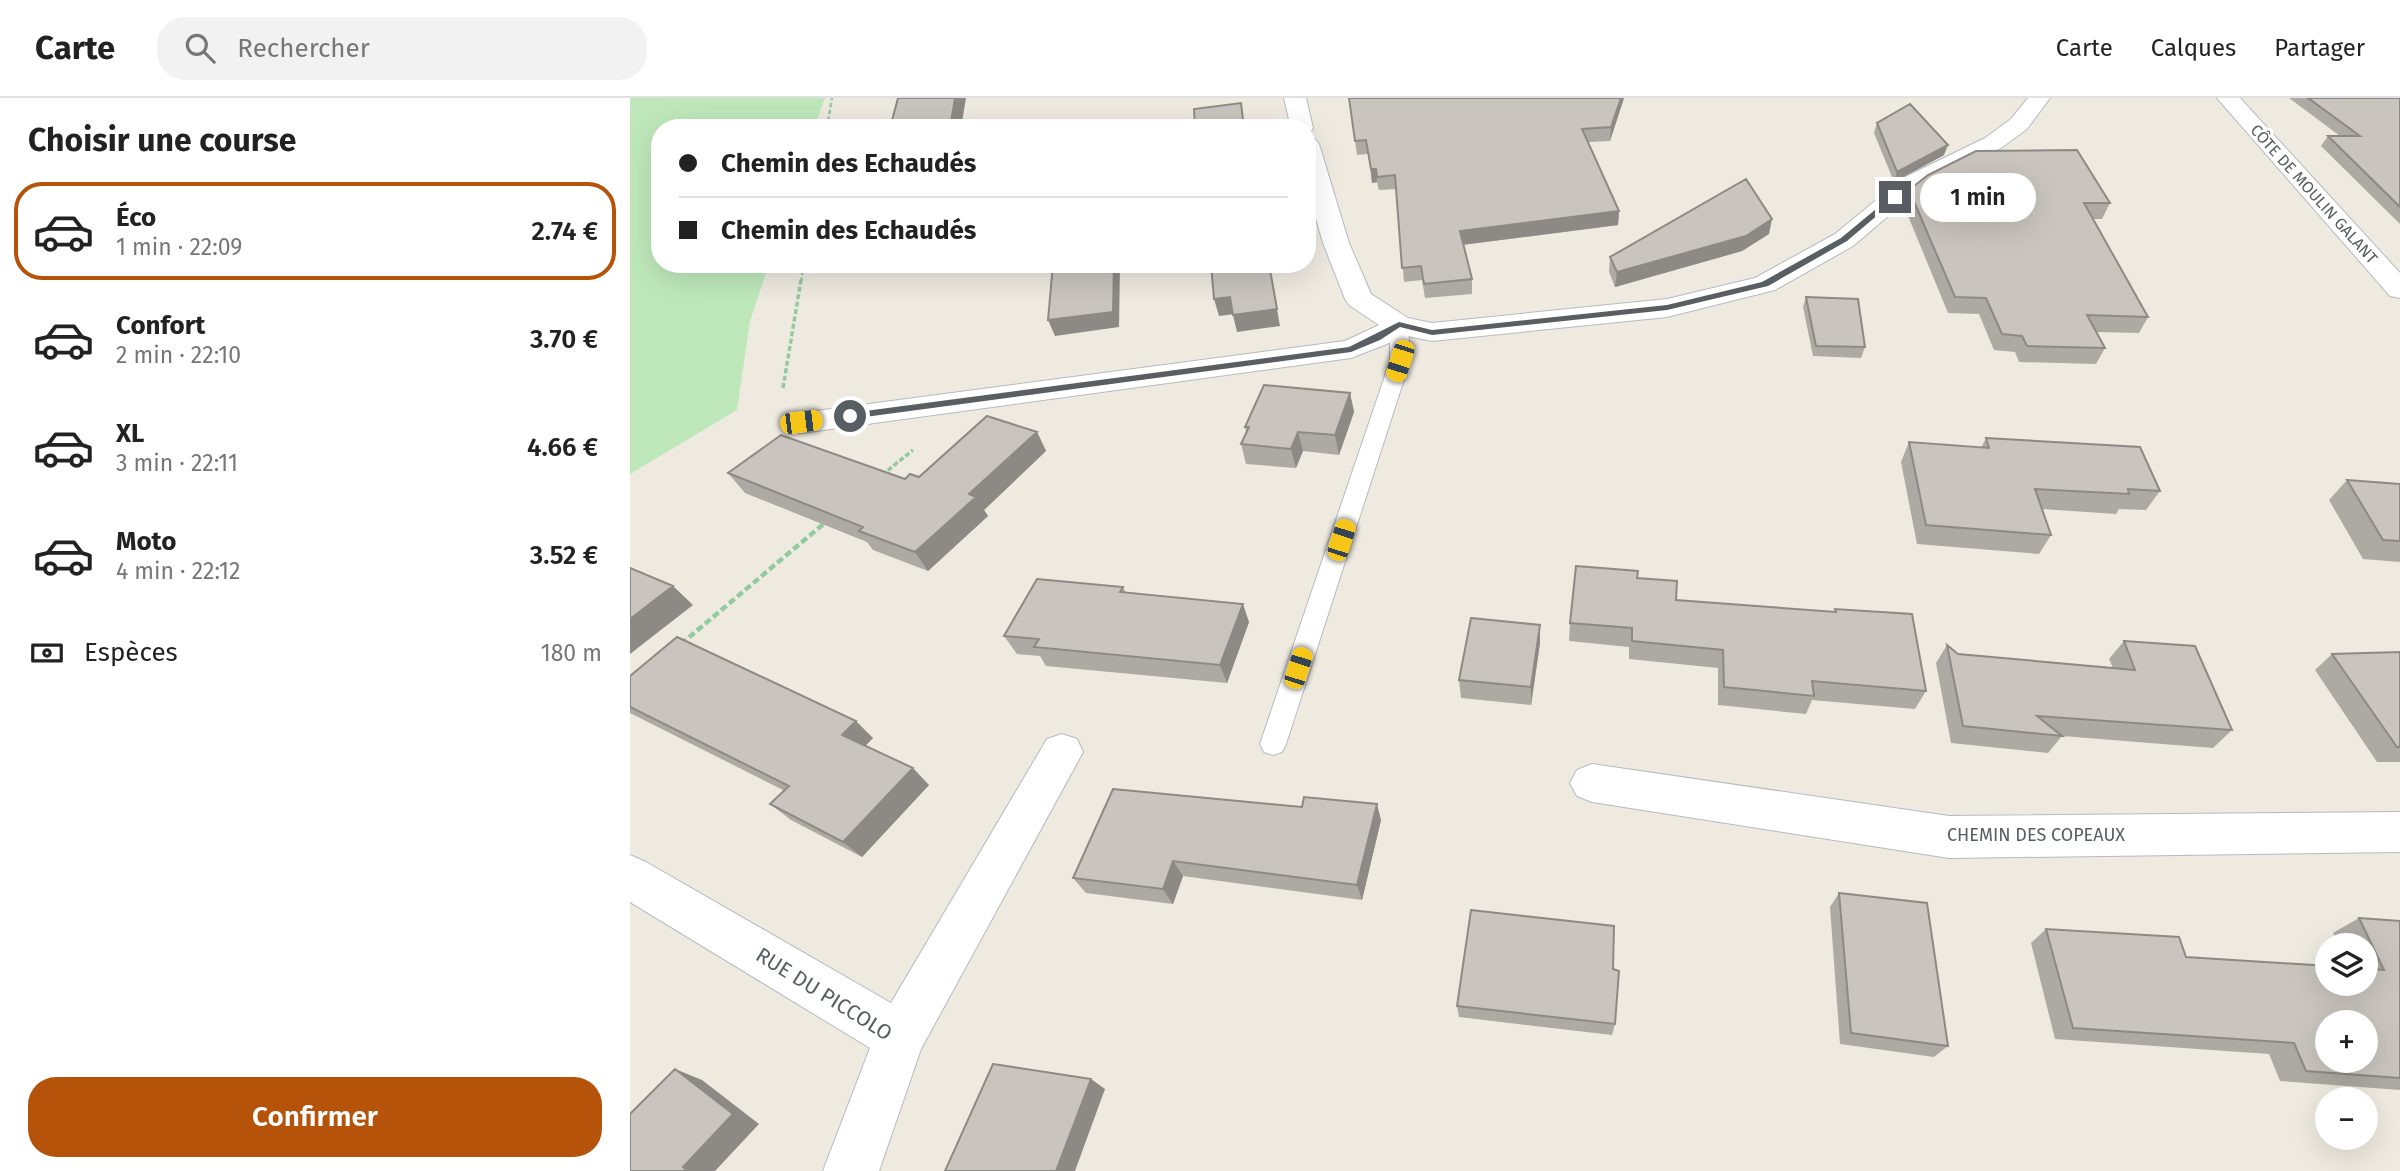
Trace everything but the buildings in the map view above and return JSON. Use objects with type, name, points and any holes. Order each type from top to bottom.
[{"type":"street","points":[[1295,98],[1301,119]]},
{"type":"street","points":[[1316,175],[1336,243],[1359,299],[1399,325],[1432,332],[1667,308],[1765,284],[1844,240],[1912,183],[1993,143],[2019,124],[2039,98]]},
{"type":"street","name":"CÔTE DE MOULIN GALANT","points":[[2228,98],[2400,290]]},
{"type":"street","points":[[801,422],[1351,349],[1399,325]]},
{"type":"street","points":[[900,1037],[1062,752]]},
{"type":"street","name":"CHEMIN DES COPEAUX","points":[[1592,783],[1949,837],[2400,832]]},
{"type":"street","name":"RUE DU PICCOLO","points":[[630,877],[900,1037],[851,1171]]},
{"type":"lane","points":[[1273,744],[1400,361],[1399,325]]},
{"type":"path","points":[[828,119],[832,98]]},
{"type":"path","points":[[801,422],[783,417],[779,410],[802,273]]},
{"type":"path","points":[[880,477],[922,442]]},
{"type":"path","points":[[677,647],[828,520]]},
{"type":"green space","points":[[630,98],[825,98],[817,119],[651,119],[651,273],[766,273],[750,321],[737,410],[630,474]]},
{"type":"route","points":[[850,416],[1351,349],[1399,325],[1432,332],[1667,308],[1765,284],[1844,240],[1895,197]]}]
